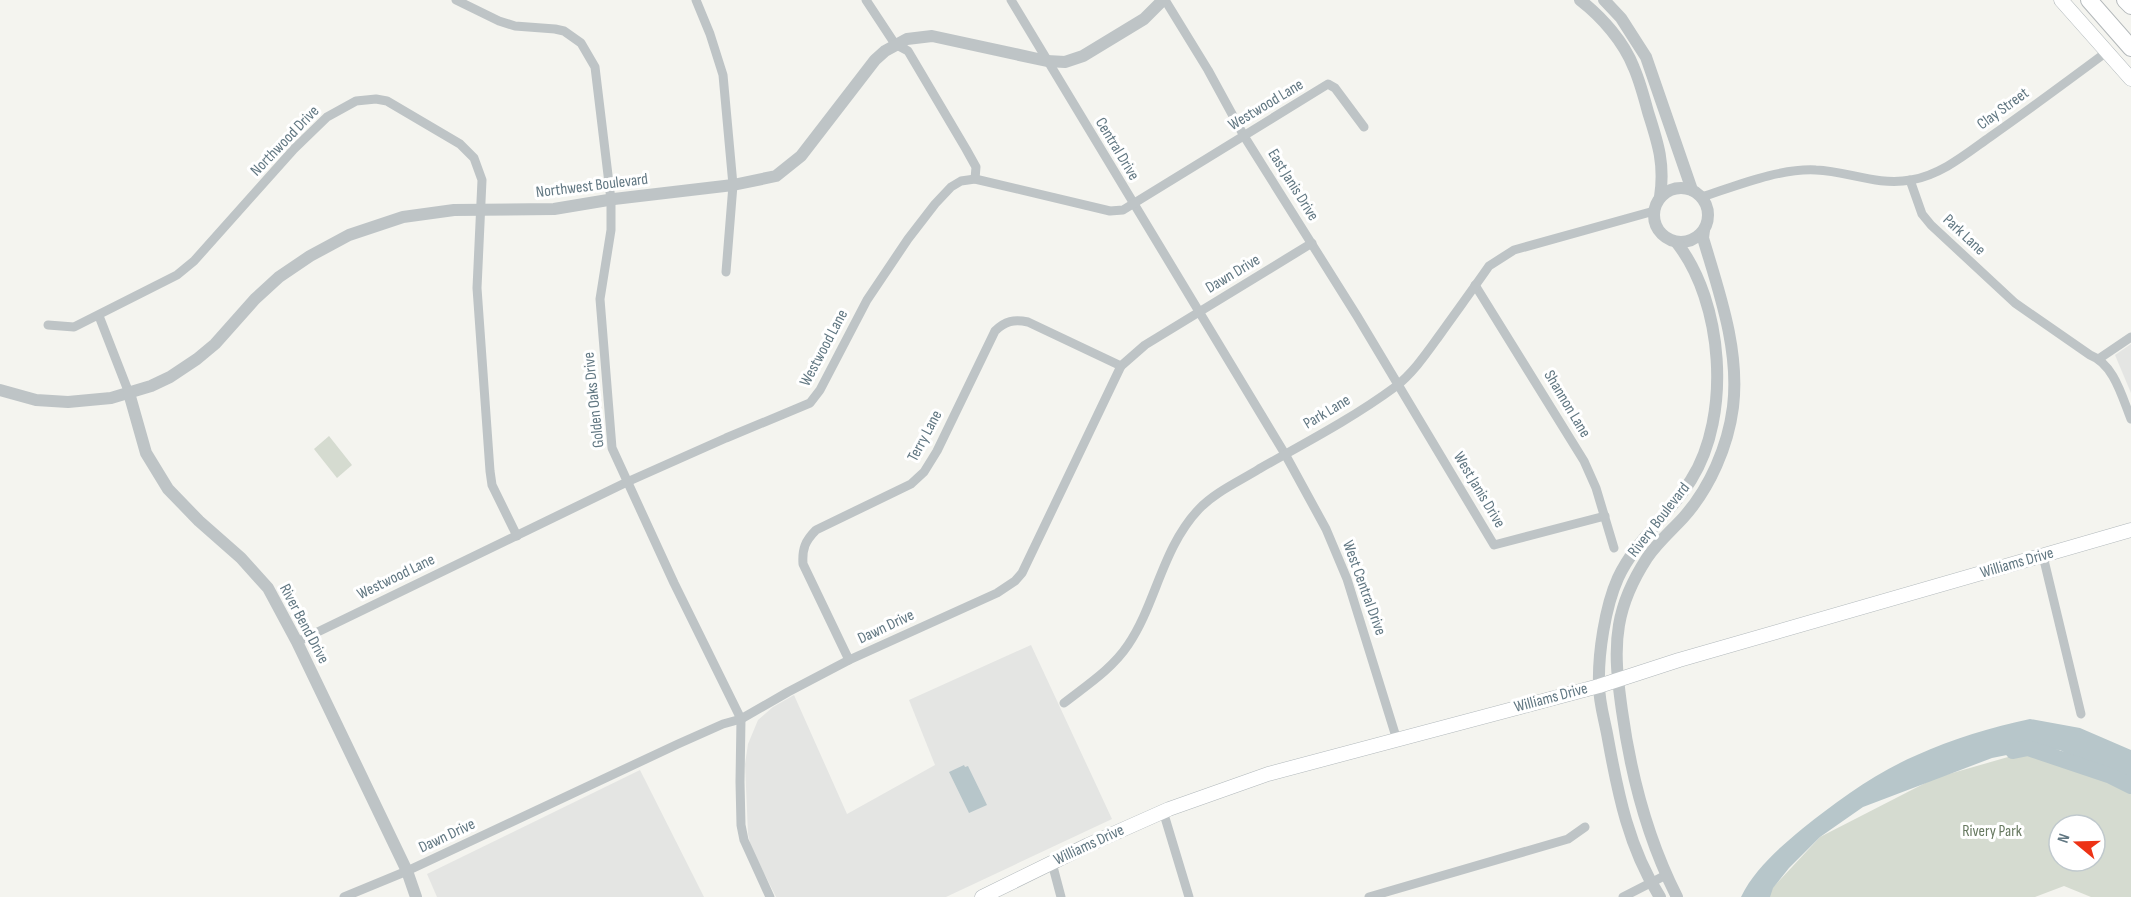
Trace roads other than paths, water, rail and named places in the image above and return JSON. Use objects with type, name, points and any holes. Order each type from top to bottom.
[{"type":"highway","points":[[2089,0],[2131,48]]},
{"type":"highway","points":[[2125,0],[2131,6]]},
{"type":"main road","points":[[2061,0],[2131,79]]},
{"type":"main road","name":"Williams Drive","points":[[982,897],[1106,836],[1163,811],[1298,765],[1397,741],[1599,686],[2131,530]]},
{"type":"street","name":"Golden Oaks Drive","points":[[456,0],[499,21],[515,26],[564,31],[581,42],[592,58],[598,76],[611,200],[611,230],[600,299],[612,448],[741,719],[741,825],[744,840],[770,897]]},
{"type":"street","points":[[866,0],[895,44],[908,51],[976,167],[975,179]]},
{"type":"street","name":"Central Drive","points":[[1011,0],[1285,454]]},
{"type":"street","name":"Northwest Boulevard","points":[[0,390],[36,400],[68,402],[92,401],[151,386],[170,377],[215,344],[255,299],[279,277],[329,244],[369,227],[402,217],[438,211],[481,209],[538,211],[764,180],[785,170],[801,156],[874,60],[895,44],[913,38],[932,36],[1060,63],[1083,56],[1144,19],[1164,0]]},
{"type":"street","name":"East Janis Drive","points":[[1164,0],[1208,70],[1244,136],[1398,385]]},
{"type":"street","points":[[1580,0],[1592,9],[1612,33],[1634,66],[1659,144],[1663,171],[1660,197],[1654,211],[1660,232],[1677,243],[1690,241],[1704,231],[1708,216],[1707,205],[1697,193],[1646,57],[1621,18],[1604,0]]},
{"type":"street","points":[[698,1],[723,75],[733,185],[726,272]]},
{"type":"street","name":"Clay Street","points":[[1910,180],[1930,175],[1947,166],[2005,127],[2108,51]]},
{"type":"street","points":[[1634,66],[1646,57]]},
{"type":"street","name":"Westwood Lane","points":[[297,642],[627,482],[810,403],[820,390],[867,300],[908,239],[935,204],[951,187],[961,181],[975,179],[1110,211],[1123,210],[1328,84],[1335,88],[1364,127]]},
{"type":"street","name":"Northwood Drive","points":[[48,325],[74,327],[183,271],[313,129],[327,117],[356,101],[376,99],[387,101],[406,110],[470,152],[478,165],[482,180],[477,288],[490,471],[492,485],[517,536]]},
{"type":"street","points":[[1660,197],[1678,188],[1697,193],[1792,171],[1817,170],[1862,179],[1910,180]]},
{"type":"street","name":"Park Lane","points":[[1910,180],[1922,214],[1931,225],[2015,303],[2091,355],[2100,358],[2112,374],[2131,419]]},
{"type":"street","name":"Park Lane","points":[[1064,703],[1115,662],[1128,645],[1137,630],[1166,560],[1186,526],[1200,508],[1230,486],[1398,385],[1414,370],[1489,266],[1514,250],[1654,211]]},
{"type":"street","name":"Rivery Boulevard","points":[[1677,897],[1666,875],[1641,807],[1634,780],[1617,679],[1616,646],[1619,624],[1634,580],[1649,556],[1685,516],[1705,488],[1718,461],[1733,406],[1734,373],[1731,338],[1703,238],[1704,231]]},
{"type":"street","name":"Dawn Drive","points":[[344,897],[407,871],[678,744],[723,724],[741,719],[849,660],[998,594],[1022,573],[1121,366],[1145,345],[1312,243]]},
{"type":"street","name":"Rivery Boulevard","points":[[1660,897],[1630,837],[1621,803],[1599,686],[1605,617],[1618,577],[1639,546],[1693,477],[1713,428],[1718,376],[1713,331],[1693,266],[1677,243]]},
{"type":"street","name":"Shannon Lane","points":[[1475,285],[1584,461],[1605,516],[1614,548]]},
{"type":"street","points":[[99,316],[129,393]]},
{"type":"street","name":"Terry Lane","points":[[849,660],[804,568],[802,553],[806,542],[816,530],[911,484],[924,472],[937,451],[995,331],[1003,323],[1012,320],[1028,322],[1121,366]]},
{"type":"street","points":[[2100,358],[2131,337]]},
{"type":"street","name":"West Janis Drive","points":[[1398,385],[1494,545],[1605,516]]},
{"type":"street","name":"River Bend Drive","points":[[129,393],[146,453],[168,489],[199,521],[241,558],[268,588],[297,642],[407,871],[416,897]]},
{"type":"street","name":"West Central Drive","points":[[1285,454],[1333,543],[1361,618],[1397,741]]},
{"type":"street","points":[[2043,556],[2082,714]]},
{"type":"street","points":[[1163,811],[1189,897]]},
{"type":"street","points":[[1369,897],[1568,839],[1585,827]]},
{"type":"street","points":[[1052,863],[1061,897]]},
{"type":"street","points":[[1623,897],[1666,875]]},
{"type":"waterway","points":[[2013,751],[2028,748],[2111,776],[2131,786]]},
{"type":"park label","name":"Rivery Park","points":[[1992,831]]}]
